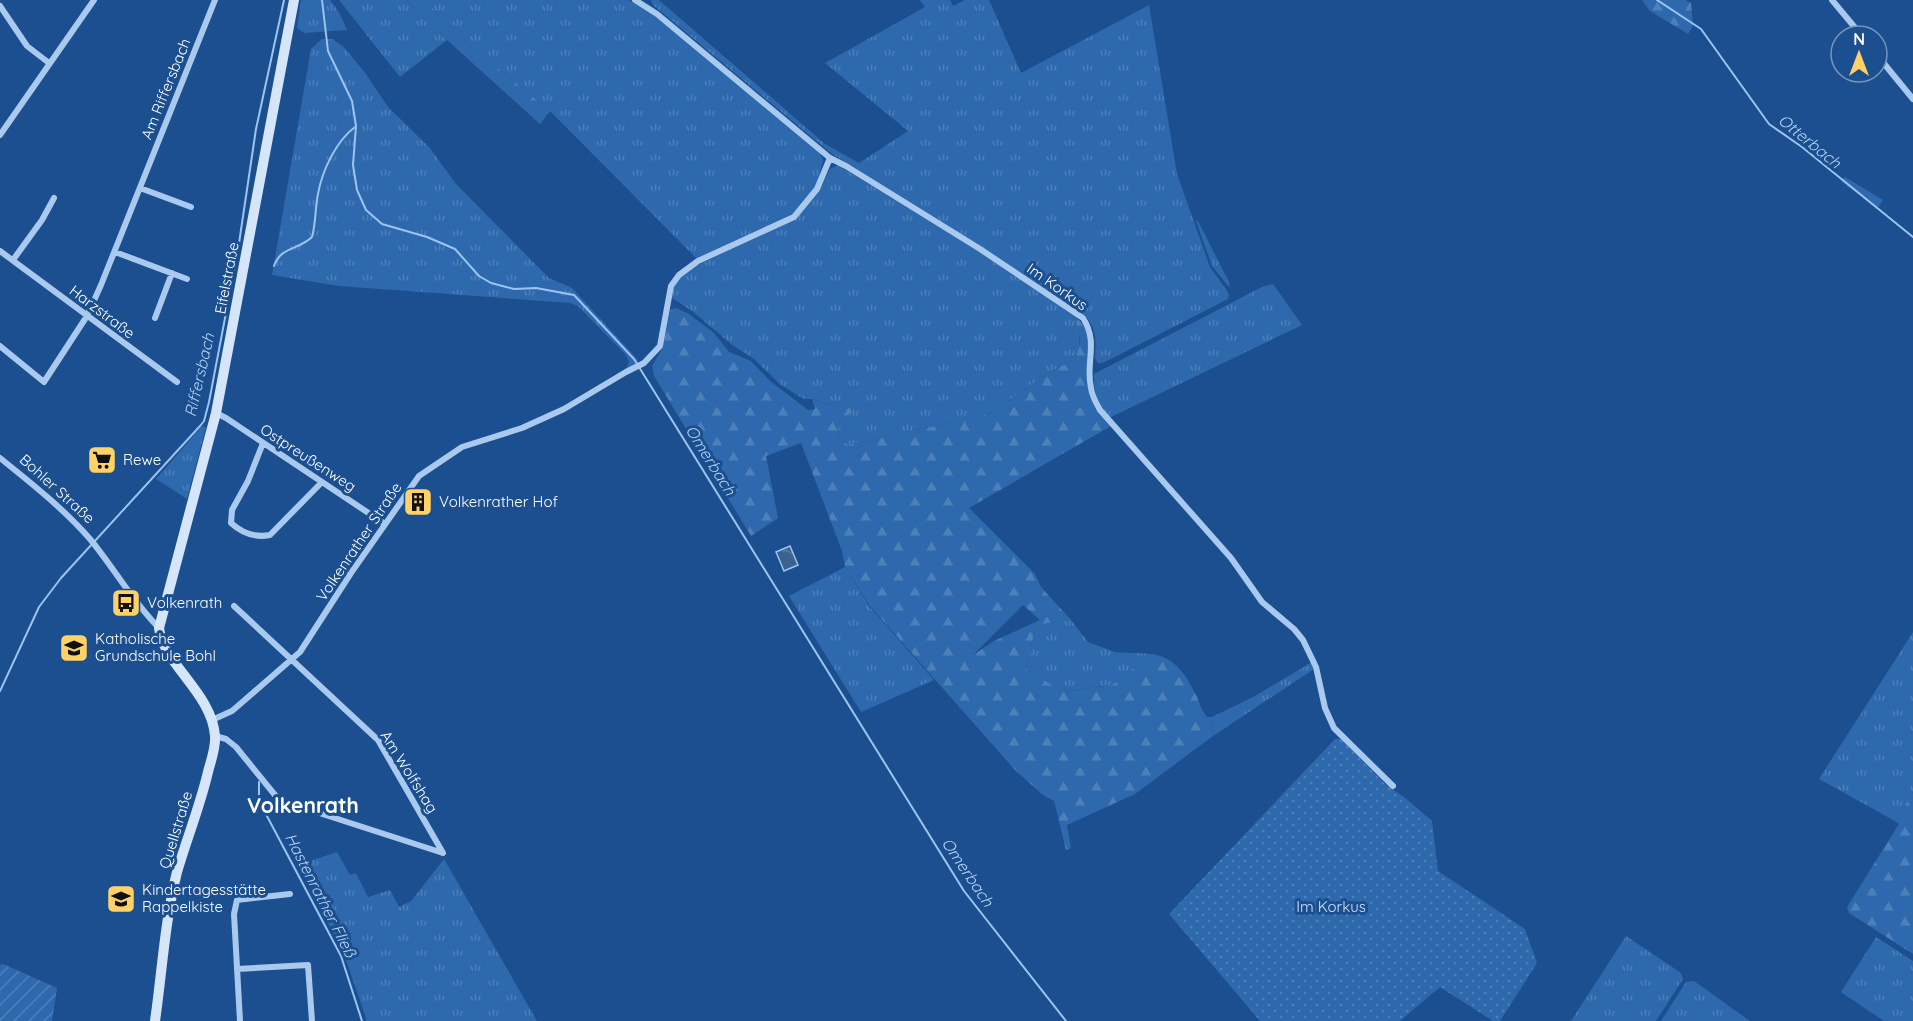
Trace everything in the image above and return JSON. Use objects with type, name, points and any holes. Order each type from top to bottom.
[{"type":"main road","name":"Eifelstraße","points":[[159,628],[216,413],[294,0]]},
{"type":"main road","name":"Bohler Straße","points":[[159,628],[164,645],[194,687],[212,720]]},
{"type":"main road","name":"Quellstraße","points":[[155,1021],[177,875],[201,800],[214,749],[215,736],[212,720]]},
{"type":"street","points":[[0,135],[94,0]]},
{"type":"street","name":"Am Riffersbach","points":[[0,346],[44,382],[87,316],[115,252],[215,0]]},
{"type":"street","name":"Im Korkus","points":[[635,0],[657,14],[830,158],[970,243],[1083,318],[1089,327],[1091,337],[1090,387],[1100,410],[1224,550],[1262,602],[1294,629],[1303,640],[1316,667],[1324,708],[1334,728],[1393,786]]},
{"type":"street","points":[[1832,0],[1852,24]]},
{"type":"street","points":[[0,6],[27,46],[50,63]]},
{"type":"street","points":[[1889,70],[1913,99]]},
{"type":"street","name":"Volkenrather Straße","points":[[212,720],[232,711],[294,660],[419,476],[462,447],[522,428],[564,409],[638,366],[660,346],[671,286],[679,274],[698,261],[794,217],[817,189],[830,158]]},
{"type":"street","points":[[140,188],[191,207]]},
{"type":"street","points":[[13,260],[42,220],[54,198]]},
{"type":"street","name":"Harzstraße","points":[[0,251],[177,382]]},
{"type":"street","points":[[115,252],[187,279]]},
{"type":"street","points":[[155,318],[172,273]]},
{"type":"street","name":"Ostpreußenweg","points":[[216,413],[385,524]]},
{"type":"street","points":[[262,443],[248,481],[232,510],[231,523],[238,529],[251,535],[270,535],[322,482]]},
{"type":"street","name":"Bohler Straße","points":[[0,458],[77,525],[92,541],[137,603],[159,628]]},
{"type":"street","points":[[234,606],[294,660]]},
{"type":"street","name":"Am Wolfshag","points":[[215,736],[226,739],[237,747],[279,800],[443,853],[378,740],[294,660]]},
{"type":"street","points":[[240,1021],[234,914],[237,900],[290,894]]},
{"type":"street","points":[[237,969],[308,965],[312,1021]]},
{"type":"green space","points":[[301,0],[330,0],[339,12],[347,30],[304,33],[297,28]]},
{"type":"green space","points":[[339,0],[406,0],[447,40],[400,77]]},
{"type":"green space","points":[[406,0],[425,0],[455,33],[550,111],[540,124],[447,40]]},
{"type":"green space","points":[[425,0],[629,0],[664,21],[819,152],[823,160],[816,188],[790,217],[697,259],[550,111],[455,33]]},
{"type":"green space","points":[[651,0],[659,0],[825,144],[859,163],[908,131],[825,63],[925,7],[920,0],[950,0],[953,6],[965,0],[989,0],[1021,73],[1149,5],[1177,174],[1210,267],[1226,289],[1228,299],[1103,363],[1098,363],[1095,358],[1094,330],[1085,315],[832,154],[653,5]]},
{"type":"green space","points":[[1642,0],[1685,0],[1691,3],[1693,26],[1688,34],[1650,11]]},
{"type":"green space","points":[[322,39],[332,39],[344,47],[388,107],[429,147],[456,184],[549,278],[572,288],[638,360],[638,363],[626,369],[629,362],[626,355],[578,306],[570,303],[339,286],[272,275],[311,49]]},
{"type":"green space","points":[[838,165],[1069,311],[1080,330],[1079,348],[1075,360],[1053,370],[989,414],[848,445],[837,436],[841,420],[834,406],[812,399],[804,399],[781,385],[754,359],[672,298],[673,286],[681,276],[700,264],[797,218],[820,190],[830,169]]},
{"type":"green space","points":[[1845,177],[1883,200],[1877,209],[1841,181]]},
{"type":"green space","points":[[1196,221],[1230,284],[1229,287],[1212,266]]},
{"type":"green space","points":[[1273,284],[1302,325],[1109,418],[1097,398],[1094,374],[1262,287]]},
{"type":"green space","points":[[676,308],[689,314],[714,333],[729,352],[751,361],[770,381],[808,410],[815,409],[812,399],[834,406],[848,406],[852,412],[841,420],[837,436],[848,445],[989,414],[1053,370],[1075,360],[1080,334],[1069,311],[1079,320],[1088,337],[1089,390],[1111,426],[969,508],[1035,574],[1041,587],[1071,620],[1036,625],[1026,669],[1063,692],[1112,685],[1152,654],[1160,656],[1179,668],[1207,717],[1212,717],[1213,736],[1135,794],[1067,825],[1071,848],[1066,850],[1054,801],[1043,795],[1015,770],[869,605],[845,567],[842,551],[801,443],[766,456],[778,518],[751,536],[654,376],[652,366],[663,347],[670,310]],"holes":[[[1023,605],[1040,620],[994,641],[973,655]]]},
{"type":"green space","points":[[202,426],[206,427],[187,499],[156,479]]},
{"type":"green space","points":[[845,567],[869,606],[934,680],[861,712],[789,596]]},
{"type":"green space","points":[[1071,620],[1088,642],[1115,652],[1152,654],[1112,685],[1062,692],[1026,669],[1036,625]]},
{"type":"green space","points":[[1913,632],[1913,792],[1895,821],[1819,779]]},
{"type":"green space","points":[[1312,662],[1314,669],[1213,736],[1212,717],[1255,696]]},
{"type":"green space","name":"Im Korkus","points":[[1335,739],[1341,739],[1385,784],[1432,821],[1438,871],[1525,929],[1537,963],[1500,1021],[1493,1021],[1440,987],[1400,1021],[1260,1021],[1169,914]]},
{"type":"green space","points":[[1913,792],[1913,954],[1849,913],[1847,907],[1899,824],[1895,821]]},
{"type":"green space","points":[[337,852],[350,875],[356,873],[368,897],[390,890],[399,907],[411,901],[444,859],[537,1021],[367,1021],[344,954],[298,865]]},
{"type":"green space","points":[[1626,936],[1681,973],[1683,979],[1656,1021],[1571,1021]]},
{"type":"green space","points":[[1876,937],[1913,961],[1913,1021],[1884,1021],[1841,992]]},
{"type":"green space","points":[[3,964],[57,988],[52,1021],[0,1021],[0,965]]},
{"type":"green space","points":[[1694,981],[1750,1021],[1661,1021],[1686,982]]},
{"type":"water","points":[[790,546],[798,565],[784,571],[776,552]]},
{"type":"waterway","name":"Riffersbach","points":[[0,691],[39,607],[61,578],[204,421],[238,250],[256,129],[284,0]]},
{"type":"waterway","name":"Omerbach","points":[[322,0],[328,51],[352,101],[356,126],[353,165],[357,190],[366,210],[382,224],[427,237],[455,249],[479,276],[491,283],[514,289],[536,288],[574,295],[634,359],[964,891],[1066,1021]]},
{"type":"waterway","name":"Otterbach","points":[[1657,0],[1701,29],[1769,124],[1802,147],[1913,237]]},
{"type":"waterway","points":[[274,266],[286,251],[312,237],[318,194],[326,166],[336,148],[355,127]]},
{"type":"waterway","name":"Hastenrather Fließ","points":[[259,782],[259,801],[341,956],[362,1021]]},
{"type":"place","name":"Rewe","points":[[102,460]]},
{"type":"place","name":"Volkenrather Hof","points":[[418,502]]},
{"type":"place","name":"Volkenrath","points":[[126,603]]},
{"type":"place","name":"Katholische Grundschule Bohl","points":[[74,648]]},
{"type":"place","name":"Kindertagesstätte Rappelkiste","points":[[121,899]]},
{"type":"district","name":"Volkenrath","points":[[303,806]]}]
